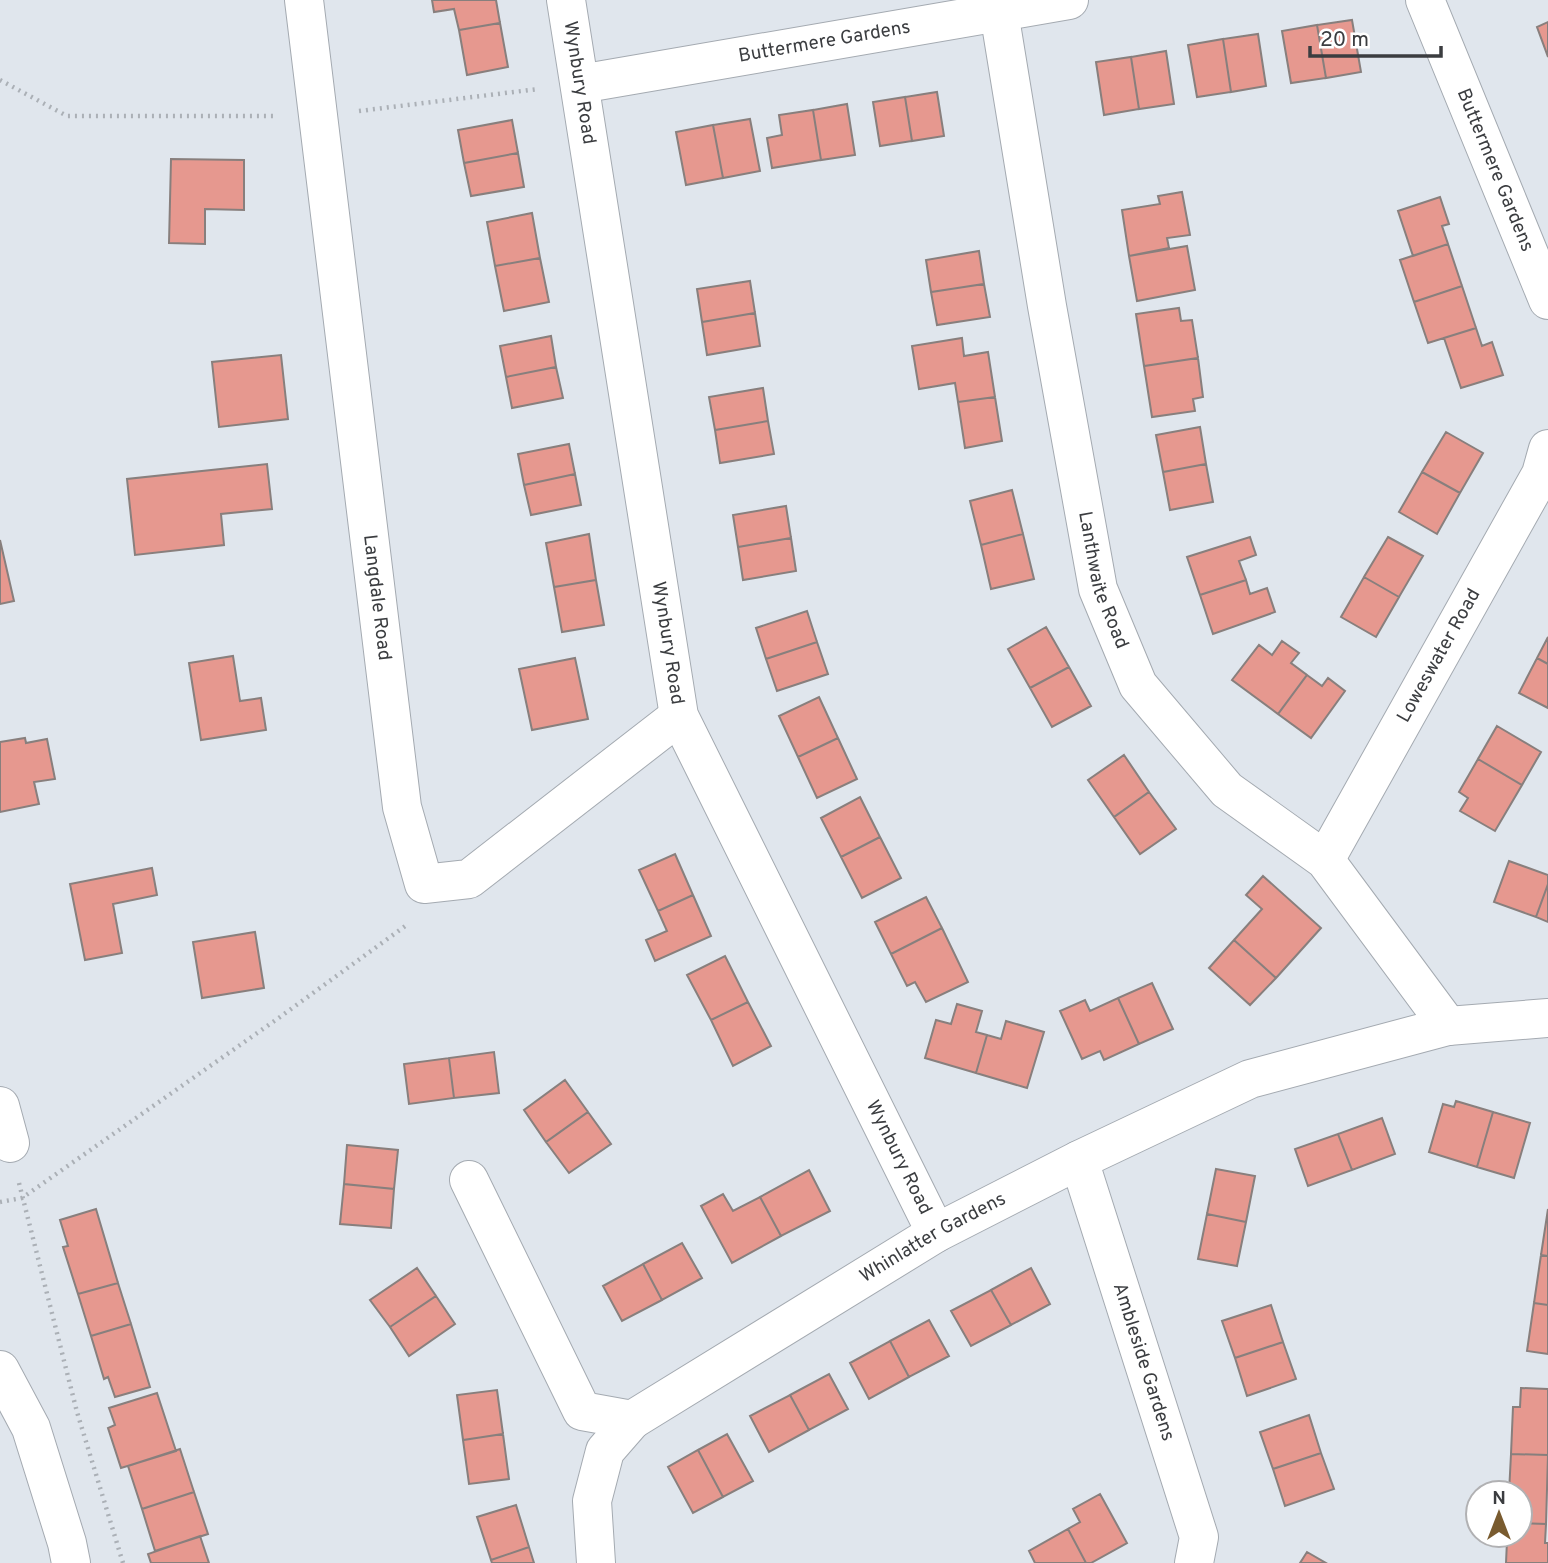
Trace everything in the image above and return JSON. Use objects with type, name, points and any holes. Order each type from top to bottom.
[{"type":"street","name":"Langdale Road","points":[[304,0],[402,807],[424,884],[470,879],[679,716]]},
{"type":"street","name":"Wynbury Road","points":[[566,0],[679,716],[936,1234]]},
{"type":"street","name":"Buttermere Gardens","points":[[580,84],[1069,0]]},
{"type":"street","name":"Buttermere Gardens","points":[[1425,0],[1548,300]]},
{"type":"street","name":"Lanthwaite Road","points":[[999,12],[1047,306],[1098,589],[1138,685],[1227,790],[1325,860],[1448,1026]]},
{"type":"street","name":"Loweswater Road","points":[[1325,860],[1541,474],[1548,449]]},
{"type":"street","name":"Whinlatter Gardens","points":[[596,1563],[592,1501],[605,1451],[632,1420],[936,1234],[1079,1160],[1250,1079],[1448,1026],[1548,1018]]},
{"type":"street","points":[[0,1106],[10,1143]]},
{"type":"street","name":"Ambleside Gardens","points":[[1079,1160],[1199,1537],[1194,1563]]},
{"type":"street","points":[[469,1180],[582,1411],[632,1420]]},
{"type":"street","points":[[0,1370],[31,1428],[71,1563]]},
{"type":"path","points":[[0,80],[67,116],[318,116],[580,84]]},
{"type":"path","points":[[0,1202],[22,1198],[414,920]]},
{"type":"path","points":[[22,1198],[77,1412],[123,1563]]},
{"type":"building","points":[[432,0],[496,0],[500,23],[459,30],[454,9],[434,12]]},
{"type":"building","points":[[1352,20],[1361,72],[1326,78],[1317,25]]},
{"type":"building","points":[[1548,22],[1548,57],[1537,27]]},
{"type":"building","points":[[500,23],[508,67],[467,75],[459,30]]},
{"type":"building","points":[[1317,25],[1326,78],[1291,83],[1282,31]]},
{"type":"building","points":[[1258,34],[1266,86],[1231,92],[1223,39]]},
{"type":"building","points":[[1223,39],[1231,92],[1197,97],[1188,45]]},
{"type":"building","points":[[1166,51],[1174,104],[1139,109],[1131,57]]},
{"type":"building","points":[[1131,57],[1139,109],[1104,115],[1096,62]]},
{"type":"building","points":[[937,92],[944,136],[912,141],[905,97]]},
{"type":"building","points":[[905,97],[912,141],[880,146],[873,102]]},
{"type":"building","points":[[847,104],[855,155],[821,160],[813,110]]},
{"type":"building","points":[[813,110],[821,160],[772,168],[767,138],[782,135],[779,115]]},
{"type":"building","points":[[750,119],[760,171],[723,178],[713,125]]},
{"type":"building","points":[[512,120],[518,153],[464,163],[458,130]]},
{"type":"building","points":[[713,125],[723,178],[686,185],[676,132]]},
{"type":"building","points":[[518,153],[524,187],[471,196],[464,163]]},
{"type":"building","points":[[171,159],[244,160],[244,210],[205,209],[205,244],[169,243]]},
{"type":"building","points":[[1182,192],[1190,235],[1167,238],[1169,248],[1129,256],[1122,210],[1160,204],[1158,196]]},
{"type":"building","points":[[1440,197],[1449,224],[1442,226],[1448,244],[1413,256],[1398,211]]},
{"type":"building","points":[[532,213],[540,258],[495,266],[487,222]]},
{"type":"building","points":[[1448,244],[1462,286],[1414,302],[1400,260]]},
{"type":"building","points":[[1187,246],[1195,290],[1137,301],[1129,256]]},
{"type":"building","points":[[979,251],[984,284],[931,292],[926,260]]},
{"type":"building","points":[[540,258],[549,302],[504,311],[495,266]]},
{"type":"building","points":[[750,281],[755,313],[702,322],[697,289]]},
{"type":"building","points":[[984,284],[990,317],[937,325],[931,292]]},
{"type":"building","points":[[1462,286],[1476,328],[1428,343],[1414,302]]},
{"type":"building","points":[[1179,308],[1181,321],[1192,320],[1198,358],[1144,366],[1136,314]]},
{"type":"building","points":[[755,313],[760,346],[707,355],[702,322]]},
{"type":"building","points":[[1476,328],[1482,346],[1492,342],[1503,375],[1461,388],[1444,338]]},
{"type":"building","points":[[551,336],[556,367],[506,377],[500,346]]},
{"type":"building","points":[[962,338],[964,356],[988,352],[995,397],[958,402],[955,383],[919,389],[912,346]]},
{"type":"building","points":[[281,355],[288,419],[219,427],[212,362]]},
{"type":"building","points":[[1198,358],[1203,397],[1193,399],[1195,411],[1152,417],[1144,366]]},
{"type":"building","points":[[556,367],[563,398],[512,408],[506,377]]},
{"type":"building","points":[[763,388],[768,421],[715,430],[709,397]]},
{"type":"building","points":[[995,397],[1002,441],[965,448],[958,402]]},
{"type":"building","points":[[768,421],[774,454],[720,463],[715,430]]},
{"type":"building","points":[[1200,427],[1206,464],[1163,472],[1156,435]]},
{"type":"building","points":[[1446,432],[1483,453],[1460,493],[1422,472]]},
{"type":"building","points":[[569,444],[575,474],[524,485],[518,454]]},
{"type":"building","points":[[267,464],[272,509],[221,514],[224,545],[135,555],[127,479]]},
{"type":"building","points":[[1206,464],[1213,502],[1170,510],[1163,472]]},
{"type":"building","points":[[1422,472],[1460,493],[1437,534],[1399,512]]},
{"type":"building","points":[[575,474],[581,505],[531,515],[524,485]]},
{"type":"building","points":[[1012,490],[1023,534],[981,545],[970,501]]},
{"type":"building","points":[[786,506],[791,538],[738,547],[733,515]]},
{"type":"building","points":[[589,534],[596,580],[554,587],[546,543]]},
{"type":"building","points":[[1023,534],[1034,579],[991,589],[981,545]]},
{"type":"building","points":[[1250,537],[1256,555],[1239,561],[1246,580],[1200,595],[1187,557]]},
{"type":"building","points":[[1388,537],[1423,556],[1399,597],[1364,577]]},
{"type":"building","points":[[791,538],[796,571],[743,580],[738,547]]},
{"type":"building","points":[[0,540],[14,601],[0,604]]},
{"type":"building","points":[[1364,577],[1399,597],[1376,637],[1341,617]]},
{"type":"building","points":[[596,580],[604,625],[562,632],[554,587]]},
{"type":"building","points":[[1246,580],[1250,594],[1267,588],[1275,612],[1213,634],[1200,595]]},
{"type":"building","points":[[807,611],[817,642],[766,659],[756,628]]},
{"type":"building","points":[[1046,627],[1069,667],[1030,688],[1008,649]]},
{"type":"building","points":[[1548,637],[1548,664],[1537,658]]},
{"type":"building","points":[[1282,641],[1299,653],[1291,663],[1307,675],[1278,714],[1232,680],[1259,645],[1272,655]]},
{"type":"building","points":[[817,642],[828,674],[777,691],[766,659]]},
{"type":"building","points":[[233,656],[240,701],[261,698],[266,730],[201,740],[189,663]]},
{"type":"building","points":[[575,658],[588,719],[532,730],[519,669]]},
{"type":"building","points":[[1537,658],[1548,664],[1548,708],[1519,693]]},
{"type":"building","points":[[1069,667],[1091,706],[1052,727],[1030,688]]},
{"type":"building","points":[[1307,675],[1322,686],[1328,678],[1345,691],[1311,738],[1278,714]]},
{"type":"building","points":[[819,697],[838,738],[798,757],[779,716]]},
{"type":"building","points":[[1497,726],[1541,752],[1522,785],[1478,759]]},
{"type":"building","points":[[25,738],[26,743],[47,739],[55,779],[34,782],[39,804],[0,812],[0,742]]},
{"type":"building","points":[[838,738],[857,779],[817,798],[798,757]]},
{"type":"building","points":[[1124,755],[1149,792],[1114,817],[1088,780]]},
{"type":"building","points":[[1478,759],[1522,785],[1495,831],[1460,811],[1468,798],[1459,792]]},
{"type":"building","points":[[1149,792],[1176,829],[1140,854],[1114,817]]},
{"type":"building","points":[[860,797],[880,837],[841,857],[821,818]]},
{"type":"building","points":[[880,837],[901,878],[862,898],[841,857]]},
{"type":"building","points":[[675,854],[693,895],[658,911],[639,870]]},
{"type":"building","points":[[1509,861],[1548,875],[1548,884],[1536,917],[1494,902]]},
{"type":"building","points":[[152,868],[157,895],[113,904],[122,953],[85,960],[70,884]]},
{"type":"building","points":[[1263,876],[1321,928],[1276,978],[1234,940],[1262,909],[1246,895]]},
{"type":"building","points":[[1548,884],[1548,922],[1536,917]]},
{"type":"building","points":[[693,895],[711,936],[655,961],[646,940],[667,931],[658,911]]},
{"type":"building","points":[[926,897],[942,928],[891,954],[875,922]]},
{"type":"building","points":[[942,928],[968,982],[926,1002],[915,982],[907,986],[891,954]]},
{"type":"building","points":[[255,932],[264,988],[202,998],[193,942]]},
{"type":"building","points":[[1234,940],[1276,978],[1250,1005],[1209,968]]},
{"type":"building","points":[[725,956],[748,1002],[711,1020],[687,975]]},
{"type":"building","points":[[1152,983],[1173,1029],[1139,1044],[1118,998]]},
{"type":"building","points":[[1118,998],[1139,1044],[1104,1060],[1100,1051],[1082,1059],[1060,1011],[1085,1000],[1090,1011]]},
{"type":"building","points":[[748,1002],[771,1046],[733,1066],[711,1020]]},
{"type":"building","points":[[957,1004],[982,1011],[976,1032],[987,1035],[976,1073],[925,1058],[936,1020],[951,1024]]},
{"type":"building","points":[[1006,1021],[1044,1032],[1027,1088],[976,1073],[987,1035],[1001,1039]]},
{"type":"building","points":[[494,1052],[499,1093],[454,1098],[449,1058]]},
{"type":"building","points":[[449,1058],[454,1098],[409,1104],[404,1064]]},
{"type":"building","points":[[565,1080],[588,1112],[546,1142],[524,1110]]},
{"type":"building","points":[[1456,1101],[1493,1112],[1477,1167],[1429,1152],[1443,1104],[1454,1107]]},
{"type":"building","points":[[588,1112],[611,1144],[569,1173],[546,1142]]},
{"type":"building","points":[[1493,1112],[1530,1123],[1514,1178],[1477,1167]]},
{"type":"building","points":[[1382,1118],[1395,1154],[1352,1170],[1338,1134]]},
{"type":"building","points":[[1338,1134],[1352,1170],[1308,1186],[1295,1149]]},
{"type":"building","points":[[347,1145],[398,1150],[394,1189],[344,1184]]},
{"type":"building","points":[[1216,1169],[1255,1176],[1246,1222],[1207,1214]]},
{"type":"building","points":[[809,1170],[830,1211],[781,1236],[760,1197]]},
{"type":"building","points":[[344,1184],[394,1189],[391,1228],[340,1224]]},
{"type":"building","points":[[723,1194],[733,1211],[760,1197],[781,1236],[732,1263],[701,1206]]},
{"type":"building","points":[[96,1209],[118,1283],[78,1294],[63,1247],[68,1246],[60,1220]]},
{"type":"building","points":[[1548,1209],[1548,1256],[1541,1255]]},
{"type":"building","points":[[1207,1214],[1246,1222],[1237,1266],[1198,1259]]},
{"type":"building","points":[[682,1243],[702,1278],[662,1300],[643,1264]]},
{"type":"building","points":[[1541,1255],[1548,1256],[1548,1305],[1534,1303]]},
{"type":"building","points":[[643,1264],[662,1300],[622,1321],[603,1286]]},
{"type":"building","points":[[417,1268],[436,1296],[390,1327],[370,1300]]},
{"type":"building","points":[[1031,1268],[1050,1304],[1011,1325],[991,1290]]},
{"type":"building","points":[[118,1283],[131,1324],[91,1336],[78,1294]]},
{"type":"building","points":[[991,1290],[1011,1325],[971,1346],[951,1311]]},
{"type":"building","points":[[436,1296],[455,1324],[409,1356],[390,1327]]},
{"type":"building","points":[[1534,1303],[1548,1305],[1548,1354],[1527,1351]]},
{"type":"building","points":[[1271,1305],[1283,1342],[1235,1358],[1222,1321]]},
{"type":"building","points":[[929,1320],[949,1356],[909,1377],[890,1341]]},
{"type":"building","points":[[131,1324],[150,1387],[115,1397],[108,1377],[104,1379],[91,1336]]},
{"type":"building","points":[[890,1341],[909,1377],[869,1399],[850,1363]]},
{"type":"building","points":[[1283,1342],[1296,1379],[1247,1396],[1235,1358]]},
{"type":"building","points":[[829,1374],[848,1409],[809,1430],[790,1395]]},
{"type":"building","points":[[1521,1388],[1548,1389],[1548,1455],[1511,1454],[1513,1407],[1520,1407]]},
{"type":"building","points":[[497,1390],[503,1434],[463,1440],[457,1395]]},
{"type":"building","points":[[157,1393],[176,1451],[121,1468],[108,1428],[115,1425],[109,1408]]},
{"type":"building","points":[[790,1395],[809,1430],[769,1452],[750,1416]]},
{"type":"building","points":[[1309,1415],[1321,1453],[1273,1469],[1260,1432]]},
{"type":"building","points":[[503,1434],[509,1479],[469,1484],[463,1440]]},
{"type":"building","points":[[727,1434],[753,1481],[723,1497],[698,1450]]},
{"type":"building","points":[[180,1449],[194,1492],[142,1509],[128,1466]]},
{"type":"building","points":[[698,1450],[723,1497],[693,1513],[668,1467]]},
{"type":"building","points":[[1321,1453],[1334,1489],[1285,1506],[1273,1469]]},
{"type":"building","points":[[1511,1454],[1548,1455],[1546,1524],[1534,1524],[1534,1479],[1510,1479]]},
{"type":"building","points":[[194,1492],[208,1534],[155,1551],[142,1509]]},
{"type":"building","points":[[1100,1494],[1127,1543],[1091,1563],[1086,1563],[1068,1529],[1080,1522],[1073,1509]]},
{"type":"building","points":[[516,1505],[529,1547],[491,1560],[477,1517]]},
{"type":"building","points":[[1534,1524],[1546,1524],[1548,1563],[1506,1563],[1507,1549],[1534,1549]]},
{"type":"building","points":[[1068,1529],[1086,1563],[1035,1563],[1029,1551]]},
{"type":"building","points":[[200,1536],[209,1563],[151,1563],[148,1554]]},
{"type":"building","points":[[529,1547],[534,1563],[492,1563],[491,1560]]},
{"type":"building","points":[[1307,1552],[1326,1563],[1300,1563]]}]
